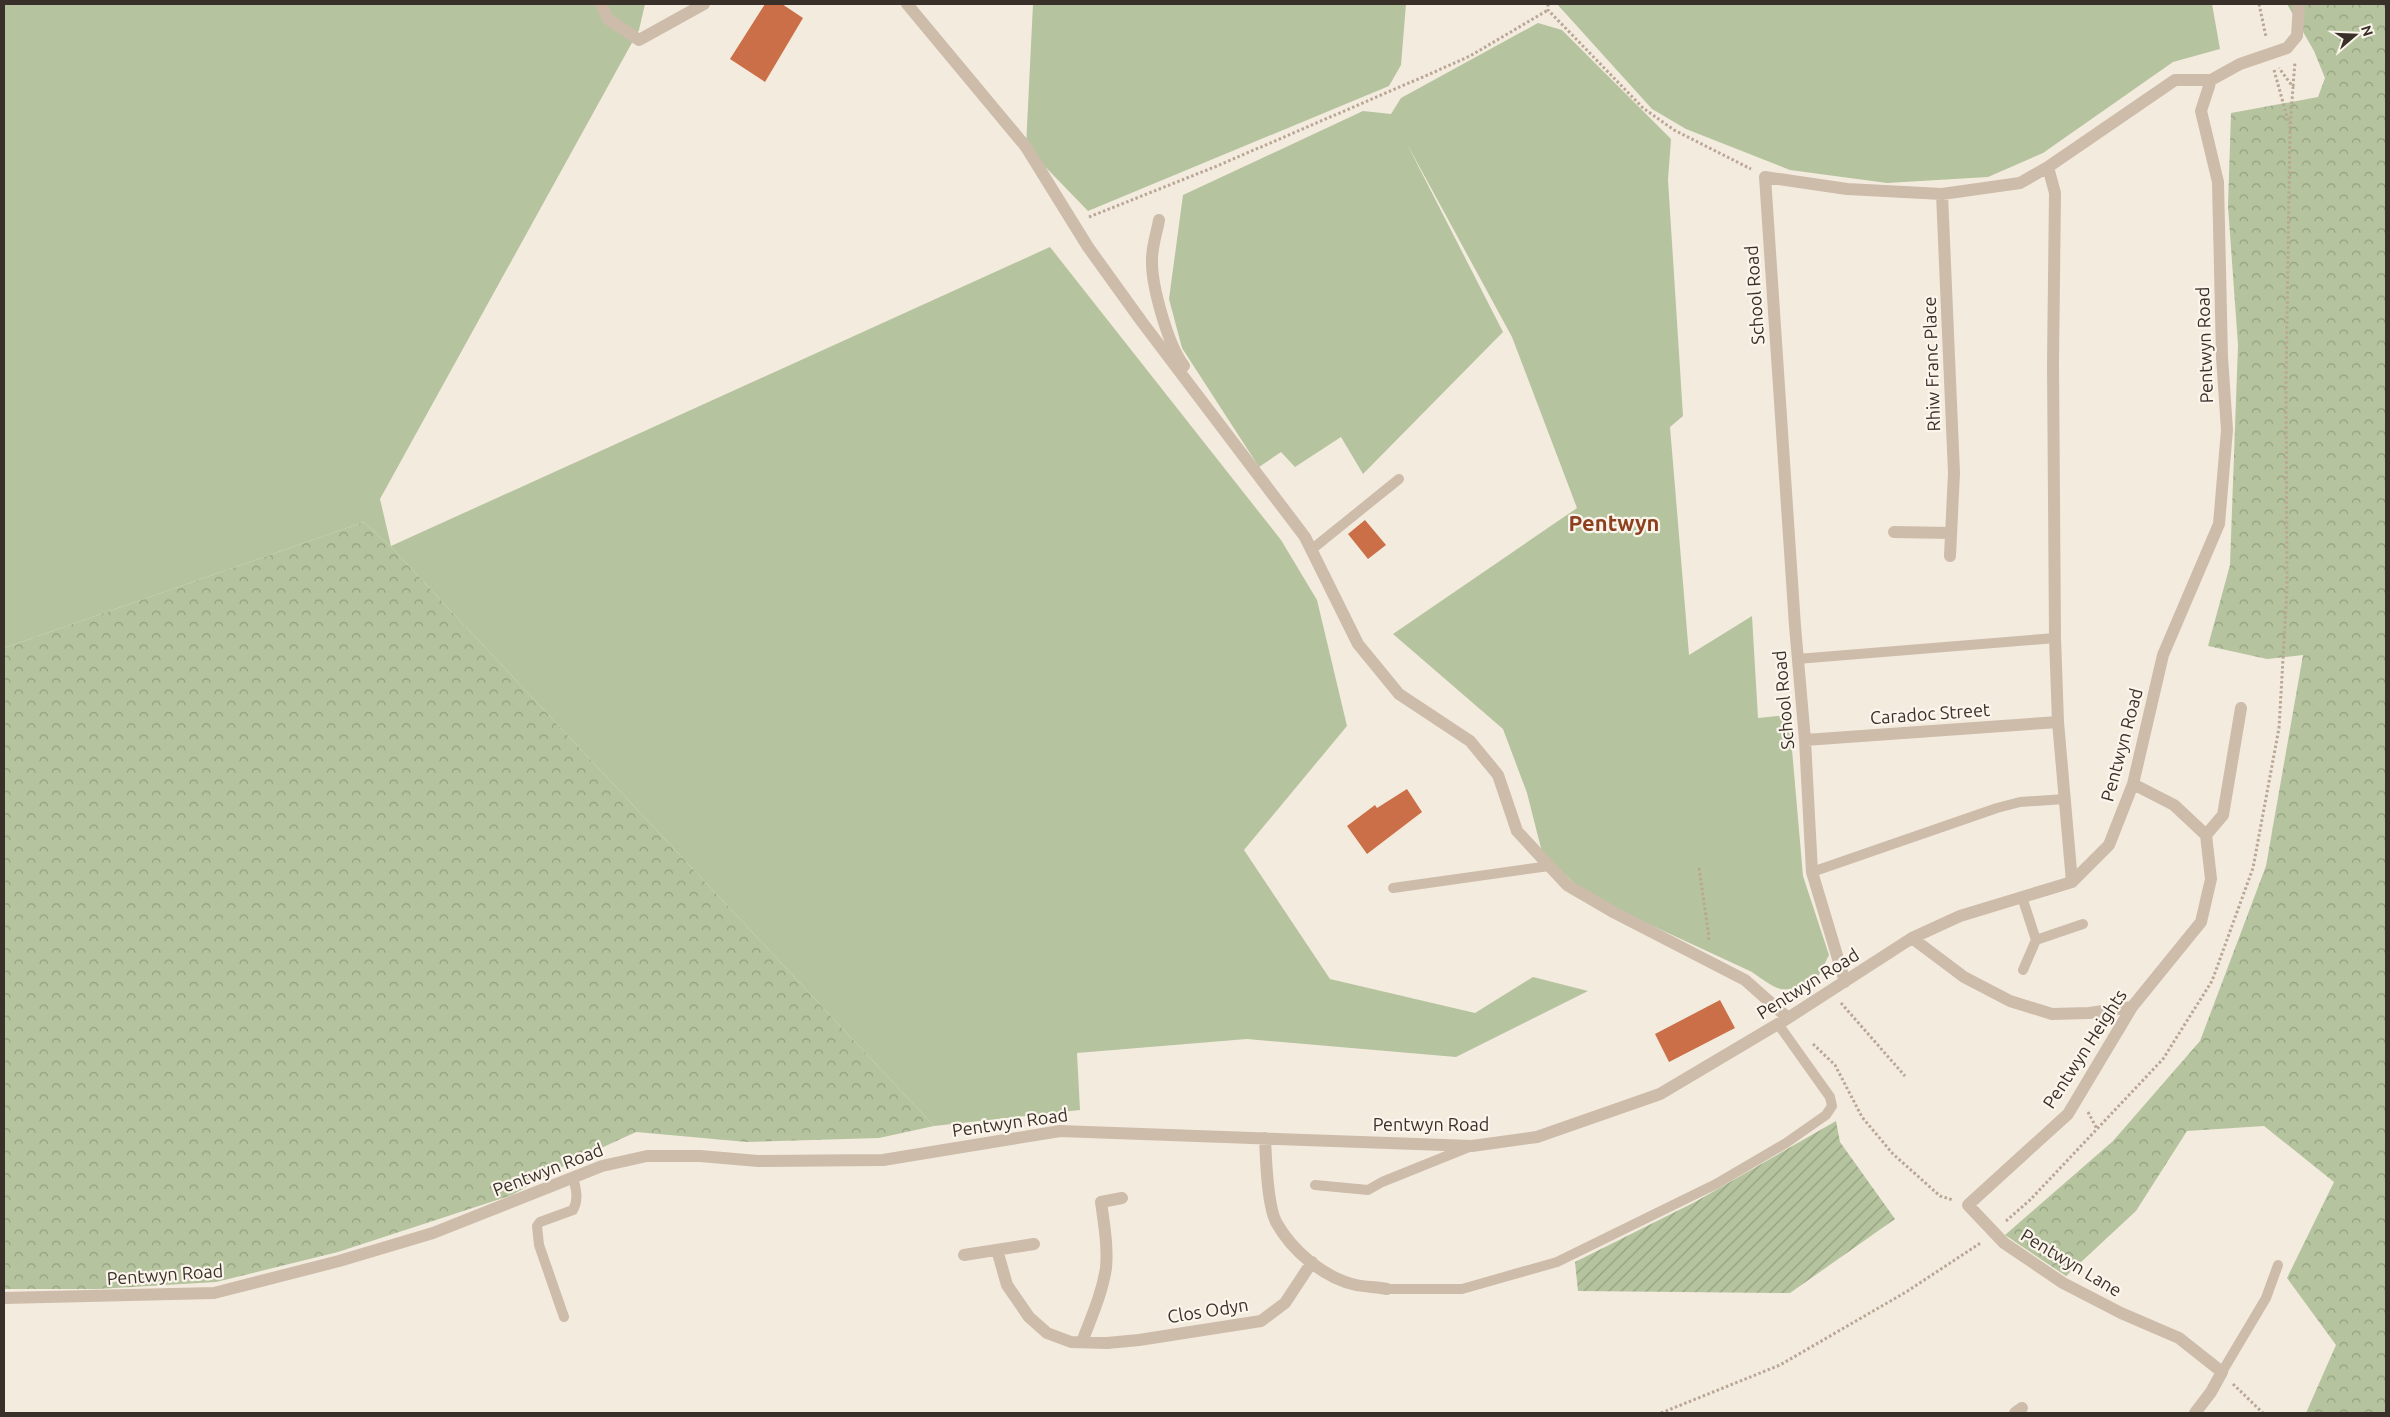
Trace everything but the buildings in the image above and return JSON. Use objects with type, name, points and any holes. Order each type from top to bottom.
[{"type":"street","points":[[601,4],[608,19],[639,40],[704,4]]},
{"type":"street","points":[[907,4],[1026,148],[1075,222],[1088,247],[1305,538],[1358,644],[1399,694],[1470,740],[1498,775],[1517,831],[1567,885],[1744,980],[1783,1021]]},
{"type":"street","points":[[1765,177],[1847,189],[1942,194],[2020,183],[2048,167],[2175,80],[2211,80],[2240,64],[2286,48],[2297,36],[2299,4]]},
{"type":"street","name":"Pentwyn Road","points":[[4,1298],[214,1293],[339,1261],[433,1233],[602,1166],[647,1156],[700,1156],[758,1161],[883,1160],[1060,1131],[1472,1146],[1537,1137],[1660,1094],[1831,992],[1912,938],[1960,916],[2072,882],[2109,845],[2133,784],[2163,655],[2219,524],[2227,430],[2222,357],[2218,182],[2202,111],[2211,80]]},
{"type":"street","points":[[2048,167],[2055,194],[2053,373],[2058,722],[2072,882]]},
{"type":"street","name":"School Road","points":[[1765,177],[1797,659],[1805,740],[1812,872],[1845,982]]},
{"type":"street","name":"Rhiw Franc Place","points":[[1942,194],[1954,473],[1950,556]]},
{"type":"street","points":[[1159,220],[1152,259],[1160,308],[1177,357],[1239,440],[1240,453]]},
{"type":"street","points":[[1894,532],[1951,533]]},
{"type":"street","points":[[2133,784],[2174,805],[2206,835],[2223,815],[2241,708]]},
{"type":"street","name":"Caradoc Street","points":[[1805,740],[2058,722]]},
{"type":"street","name":"Pentwyn Heights","points":[[1968,1205],[2068,1114],[2132,1007],[2201,922],[2211,879],[2206,835]]},
{"type":"street","points":[[1912,938],[1964,977],[2010,1001],[2052,1014],[2089,1013],[2132,1007]]},
{"type":"street","points":[[1265,1138],[1267,1180],[1276,1221],[1299,1252],[1326,1273],[1355,1285],[1387,1289]]},
{"type":"street","points":[[1082,1342],[1100,1293],[1106,1268],[1106,1244],[1101,1202],[1122,1198]]},
{"type":"street","name":"Pentwyn Lane","points":[[1968,1205],[2004,1243],[2048,1273],[2121,1313],[2179,1338],[2222,1372]]},
{"type":"street","points":[[964,1255],[1034,1244]]},
{"type":"street","name":"Clos Odyn","points":[[997,1250],[1007,1285],[1029,1317],[1048,1333],[1071,1342],[1107,1343],[1139,1340],[1261,1320],[1285,1303],[1312,1262]]},
{"type":"street","points":[[2195,1413],[2211,1392],[2222,1372]]},
{"type":"lane","points":[[1311,550],[1399,478]]},
{"type":"lane","points":[[1797,659],[2056,638]]},
{"type":"lane","points":[[1812,872],[1998,808],[2020,802],[2064,799]]},
{"type":"lane","points":[[1393,888],[1549,866]]},
{"type":"lane","points":[[2022,897],[2036,940],[2023,970]]},
{"type":"lane","points":[[2036,940],[2083,924]]},
{"type":"lane","points":[[1387,1289],[1462,1289],[1557,1262],[1716,1184],[1786,1143],[1826,1115],[1832,1106],[1830,1097],[1783,1021]]},
{"type":"lane","points":[[1315,1185],[1368,1190],[1382,1182],[1472,1146]]},
{"type":"lane","points":[[564,1317],[539,1245],[537,1226],[540,1222],[573,1210],[577,1203],[574,1177]]},
{"type":"lane","points":[[2222,1372],[2266,1298],[2278,1265]]},
{"type":"path","points":[[1548,4],[1548,10],[1643,108],[1674,130],[1765,177]]},
{"type":"path","points":[[2259,4],[2270,55],[2290,128]]},
{"type":"path","points":[[1075,222],[1218,166],[1470,56],[1548,10]]},
{"type":"path","points":[[2000,1226],[2030,1200],[2163,1059],[2212,981],[2253,868],[2278,728],[2287,590],[2286,384],[2290,128],[2293,87],[2270,55]]},
{"type":"path","points":[[1699,868],[1709,937],[1703,958]]},
{"type":"path","points":[[1831,992],[1905,1076]]},
{"type":"path","points":[[1808,1038],[1835,1065],[1862,1116],[1893,1154],[1940,1196],[1968,1205]]},
{"type":"path","points":[[1662,1413],[1780,1365],[1906,1292],[1979,1244]]},
{"type":"path","points":[[2222,1372],[2263,1413]]},
{"type":"green space","points":[[4,4],[645,4],[639,30],[380,499],[391,546],[1050,247],[1281,540],[1317,600],[1347,726],[1244,850],[1330,979],[1475,1013],[1533,977],[1588,991],[1456,1057],[1247,1039],[1077,1053],[1080,1110],[934,1126],[391,547],[364,522],[4,648]]},
{"type":"green space","points":[[1033,4],[1406,4],[1401,65],[1389,86],[1088,211],[1026,147]]},
{"type":"green space","points":[[1557,4],[2212,4],[2220,49],[2173,62],[2043,153],[1988,177],[1887,183],[1790,170],[1686,129],[1652,109]]},
{"type":"green space","points":[[2287,4],[2386,4],[2386,1413],[2306,1413],[2336,1345],[2287,1278],[2334,1182],[2264,1126],[2187,1131],[2136,1211],[2066,1276],[2005,1235],[2113,1141],[2200,1041],[2266,866],[2303,655],[2267,659],[2208,646],[2230,565],[2238,345],[2228,206],[2231,113],[2318,97],[2325,78],[2314,51]]},
{"type":"green space","points":[[1538,23],[1562,30],[1671,139],[1668,180],[1683,416],[1670,427],[1689,655],[1752,616],[1758,718],[1789,715],[1803,876],[1829,955],[1817,979],[1789,989],[1777,988],[1752,972],[1586,895],[1542,852],[1527,793],[1503,729],[1393,634],[1577,508],[1512,337],[1406,142],[1503,332],[1363,474],[1341,437],[1295,467],[1281,452],[1259,467],[1182,348],[1169,299],[1183,195],[1363,111],[1391,114],[1401,98]]},
{"type":"green space","points":[[364,522],[391,547],[934,1126],[879,1138],[747,1142],[636,1132],[573,1161],[512,1195],[338,1252],[216,1282],[98,1289],[4,1289],[4,648]]},
{"type":"green space","points":[[1836,1121],[1840,1142],[1895,1219],[1790,1293],[1578,1291],[1575,1262],[1695,1202]]},
{"type":"district","name":"Pentwyn","points":[[1614,523]]}]
